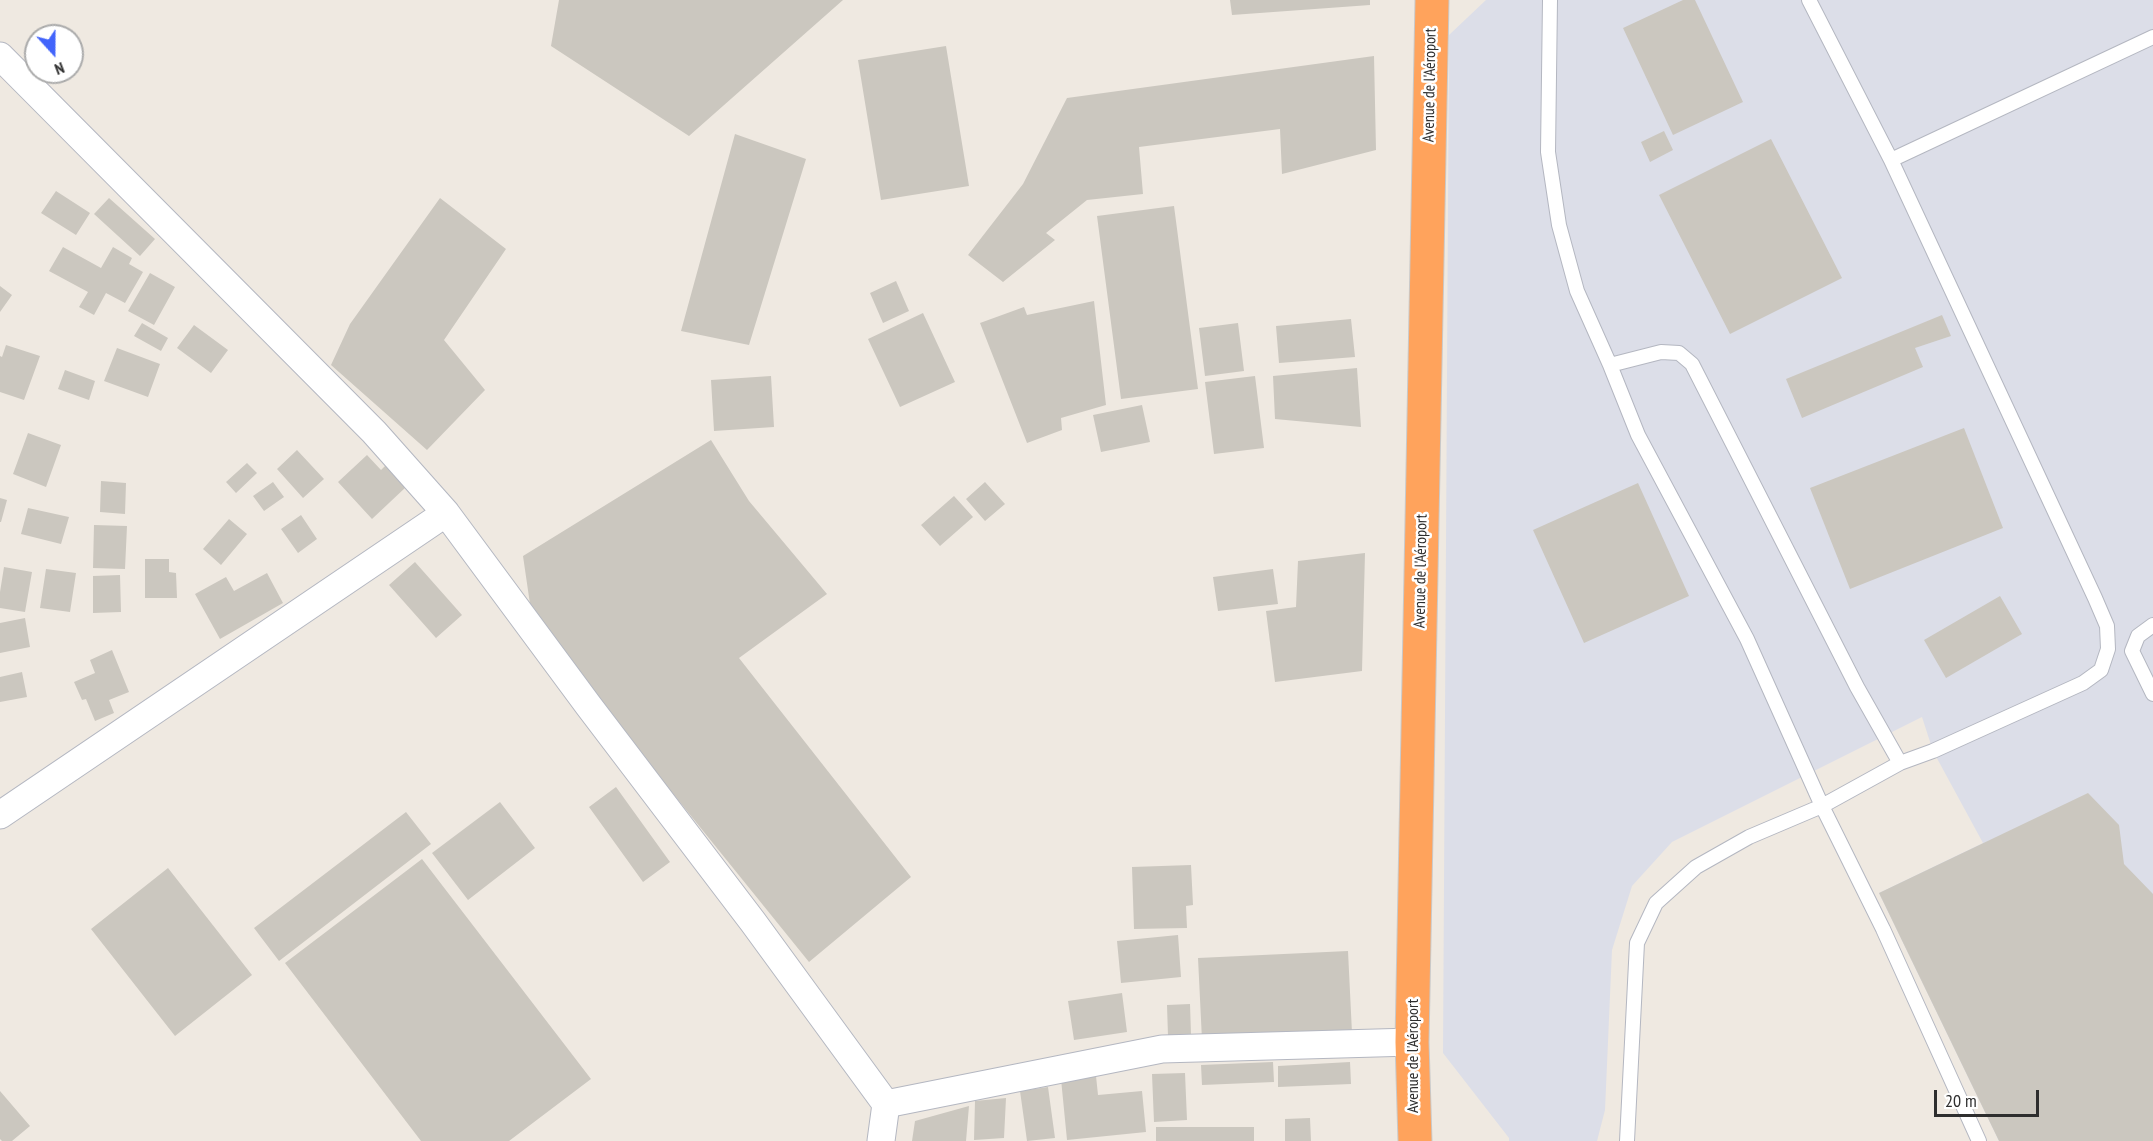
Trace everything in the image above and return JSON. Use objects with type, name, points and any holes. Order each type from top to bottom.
[{"type":"highway","name":"Avenue de l'Aéroport","points":[[1414,1141],[1412,1042],[1432,0]]},
{"type":"street","points":[[0,56],[374,432],[446,513],[753,922],[886,1104],[881,1141]]},
{"type":"street","points":[[0,815],[446,513]]},
{"type":"street","points":[[886,1104],[1162,1049],[1412,1042]]},
{"type":"lane","points":[[1550,0],[1548,152],[1559,225],[1577,291],[1638,435],[1747,639],[1822,806],[1883,929],[1979,1141]]},
{"type":"lane","points":[[1627,1141],[1637,943],[1656,903],[1696,867],[1749,837],[1822,806],[1900,763],[1933,751],[2083,683],[2101,669],[2108,649],[2108,626],[1891,160],[1809,0]]},
{"type":"lane","points":[[1891,160],[2153,37]]},
{"type":"lane","points":[[1610,365],[1661,352],[1679,353],[1692,364],[1857,687],[1900,763]]},
{"type":"lane","points":[[2153,625],[2138,636],[2132,651],[2153,694]]},
{"type":"shaded area","points":[[1486,0],[2153,0],[2153,1141],[1999,1141],[1879,893],[1983,843],[1933,751],[1922,717],[1672,842],[1632,886],[1612,950],[1605,1110],[1597,1141],[1509,1141],[1509,1138],[1443,1053],[1449,35]]},
{"type":"building","points":[[559,0],[843,0],[689,136],[551,46]]},
{"type":"building","points":[[1230,0],[1370,0],[1370,5],[1232,15]]},
{"type":"building","points":[[1683,0],[1695,0],[1743,102],[1673,135],[1623,28]]},
{"type":"building","points":[[946,46],[969,186],[881,200],[858,60]]},
{"type":"building","points":[[1374,56],[1376,150],[1282,174],[1280,129],[1139,147],[1143,194],[1087,200],[1046,233],[1055,240],[1003,282],[968,255],[1023,184],[1067,98]]},
{"type":"building","points":[[1664,131],[1673,150],[1650,162],[1641,142]]},
{"type":"building","points":[[735,134],[806,159],[749,345],[681,331]]},
{"type":"building","points":[[1771,139],[1842,278],[1730,334],[1659,195]]},
{"type":"building","points":[[56,191],[90,213],[76,235],[41,213]]},
{"type":"building","points":[[109,198],[155,239],[140,256],[94,214]]},
{"type":"building","points":[[440,198],[506,249],[444,340],[485,390],[427,450],[331,365],[350,324]]},
{"type":"building","points":[[1174,206],[1198,389],[1121,399],[1097,216]]},
{"type":"building","points":[[63,247],[101,268],[113,247],[132,258],[129,264],[143,272],[125,303],[106,293],[94,315],[79,307],[88,292],[49,271]]},
{"type":"building","points":[[150,273],[175,287],[154,325],[128,311]]},
{"type":"building","points":[[896,281],[909,311],[883,323],[870,293]]},
{"type":"building","points":[[0,286],[12,295],[0,312]]},
{"type":"building","points":[[1094,301],[1106,405],[1061,418],[1062,430],[1027,443],[980,323],[1024,307],[1027,315]]},
{"type":"building","points":[[923,313],[955,382],[900,407],[868,339]]},
{"type":"building","points":[[1942,315],[1951,336],[1915,348],[1923,367],[1802,418],[1786,379]]},
{"type":"building","points":[[1351,319],[1355,357],[1279,363],[1276,326]]},
{"type":"building","points":[[142,323],[168,338],[161,351],[134,336]]},
{"type":"building","points":[[1238,323],[1244,371],[1205,376],[1199,328]]},
{"type":"building","points":[[194,325],[228,350],[211,373],[177,348]]},
{"type":"building","points":[[6,345],[40,356],[24,400],[0,392],[0,356],[2,357]]},
{"type":"building","points":[[117,348],[160,364],[148,397],[104,381]]},
{"type":"building","points":[[1357,368],[1361,427],[1275,419],[1273,376]]},
{"type":"building","points":[[65,370],[95,381],[89,400],[58,389]]},
{"type":"building","points":[[771,376],[774,427],[714,431],[711,380]]},
{"type":"building","points":[[1255,376],[1264,448],[1214,454],[1205,382]]},
{"type":"building","points":[[1142,405],[1150,442],[1101,452],[1093,415]]},
{"type":"building","points":[[1964,428],[2003,528],[1850,589],[1810,488]]},
{"type":"building","points":[[28,433],[61,445],[46,487],[13,474]]},
{"type":"building","points":[[711,440],[749,501],[827,594],[739,658],[911,877],[809,962],[569,665],[530,604],[523,556]]},
{"type":"building","points":[[297,450],[324,479],[303,498],[277,469]]},
{"type":"building","points":[[367,455],[381,470],[386,465],[406,487],[372,519],[338,482]]},
{"type":"building","points":[[247,463],[257,473],[236,493],[226,482]]},
{"type":"building","points":[[101,481],[126,483],[125,514],[100,512]]},
{"type":"building","points":[[273,482],[284,497],[264,511],[253,496]]},
{"type":"building","points":[[985,482],[1005,504],[985,521],[966,499]]},
{"type":"building","points":[[1638,483],[1689,596],[1584,643],[1533,530]]},
{"type":"building","points":[[954,496],[973,517],[940,546],[921,525]]},
{"type":"building","points":[[0,498],[7,500],[1,522],[0,522]]},
{"type":"building","points":[[28,508],[69,517],[61,544],[21,534]]},
{"type":"building","points":[[301,515],[317,539],[298,553],[281,529]]},
{"type":"building","points":[[229,519],[247,534],[221,565],[203,549]]},
{"type":"building","points":[[94,525],[127,526],[125,569],[93,568]]},
{"type":"building","points":[[1365,553],[1362,671],[1275,682],[1266,611],[1296,607],[1298,561]]},
{"type":"building","points":[[145,559],[169,559],[169,572],[176,573],[177,598],[145,598]]},
{"type":"building","points":[[415,562],[462,615],[436,638],[389,585]]},
{"type":"building","points":[[4,567],[32,572],[25,612],[0,608]]},
{"type":"building","points":[[46,569],[76,573],[70,612],[40,608]]},
{"type":"building","points":[[1273,569],[1278,604],[1218,611],[1213,577]]},
{"type":"building","points":[[267,573],[283,603],[220,639],[195,594],[226,577],[234,591]]},
{"type":"building","points":[[120,575],[121,612],[93,613],[93,576]]},
{"type":"building","points":[[2000,596],[2022,634],[1946,678],[1924,640]]},
{"type":"building","points":[[25,618],[30,647],[0,653],[0,623]]},
{"type":"building","points":[[112,650],[129,692],[109,700],[114,713],[95,721],[86,699],[82,700],[74,682],[95,673],[90,660]]},
{"type":"building","points":[[22,672],[27,697],[0,702],[0,677]]},
{"type":"building","points":[[616,787],[670,862],[643,882],[589,807]]},
{"type":"building","points":[[2088,793],[2119,825],[2124,864],[2153,894],[2153,1141],[1999,1141],[1879,893]]},
{"type":"building","points":[[500,802],[535,848],[468,900],[432,853]]},
{"type":"building","points":[[406,812],[431,844],[279,961],[254,928]]},
{"type":"building","points":[[422,859],[591,1079],[509,1141],[421,1141],[285,963]]},
{"type":"building","points":[[1191,865],[1193,905],[1186,906],[1187,928],[1134,929],[1132,867]]},
{"type":"building","points":[[168,868],[252,975],[175,1036],[91,929]]},
{"type":"building","points":[[1178,935],[1181,977],[1121,983],[1117,941]]},
{"type":"building","points":[[1348,951],[1352,1033],[1202,1040],[1198,958]]},
{"type":"building","points":[[1122,993],[1127,1032],[1074,1040],[1068,1001]]},
{"type":"building","points":[[1190,1004],[1191,1035],[1168,1036],[1167,1005]]},
{"type":"building","points":[[1273,1062],[1274,1082],[1202,1085],[1201,1065]]},
{"type":"building","points":[[1350,1062],[1351,1084],[1278,1087],[1278,1066]]},
{"type":"building","points":[[1185,1073],[1187,1120],[1154,1122],[1152,1074]]},
{"type":"building","points":[[1096,1076],[1098,1095],[1142,1091],[1146,1132],[1067,1140],[1061,1079]]},
{"type":"building","points":[[1048,1087],[1055,1138],[1027,1141],[1020,1091]]},
{"type":"building","points":[[0,1091],[30,1126],[12,1141],[0,1139]]},
{"type":"building","points":[[1006,1098],[1004,1138],[974,1140],[975,1101]]},
{"type":"building","points":[[969,1106],[966,1141],[912,1141],[915,1121]]},
{"type":"building","points":[[1310,1118],[1311,1141],[1285,1141],[1285,1119]]},
{"type":"building","points":[[1156,1127],[1254,1127],[1254,1141],[1156,1141]]}]
